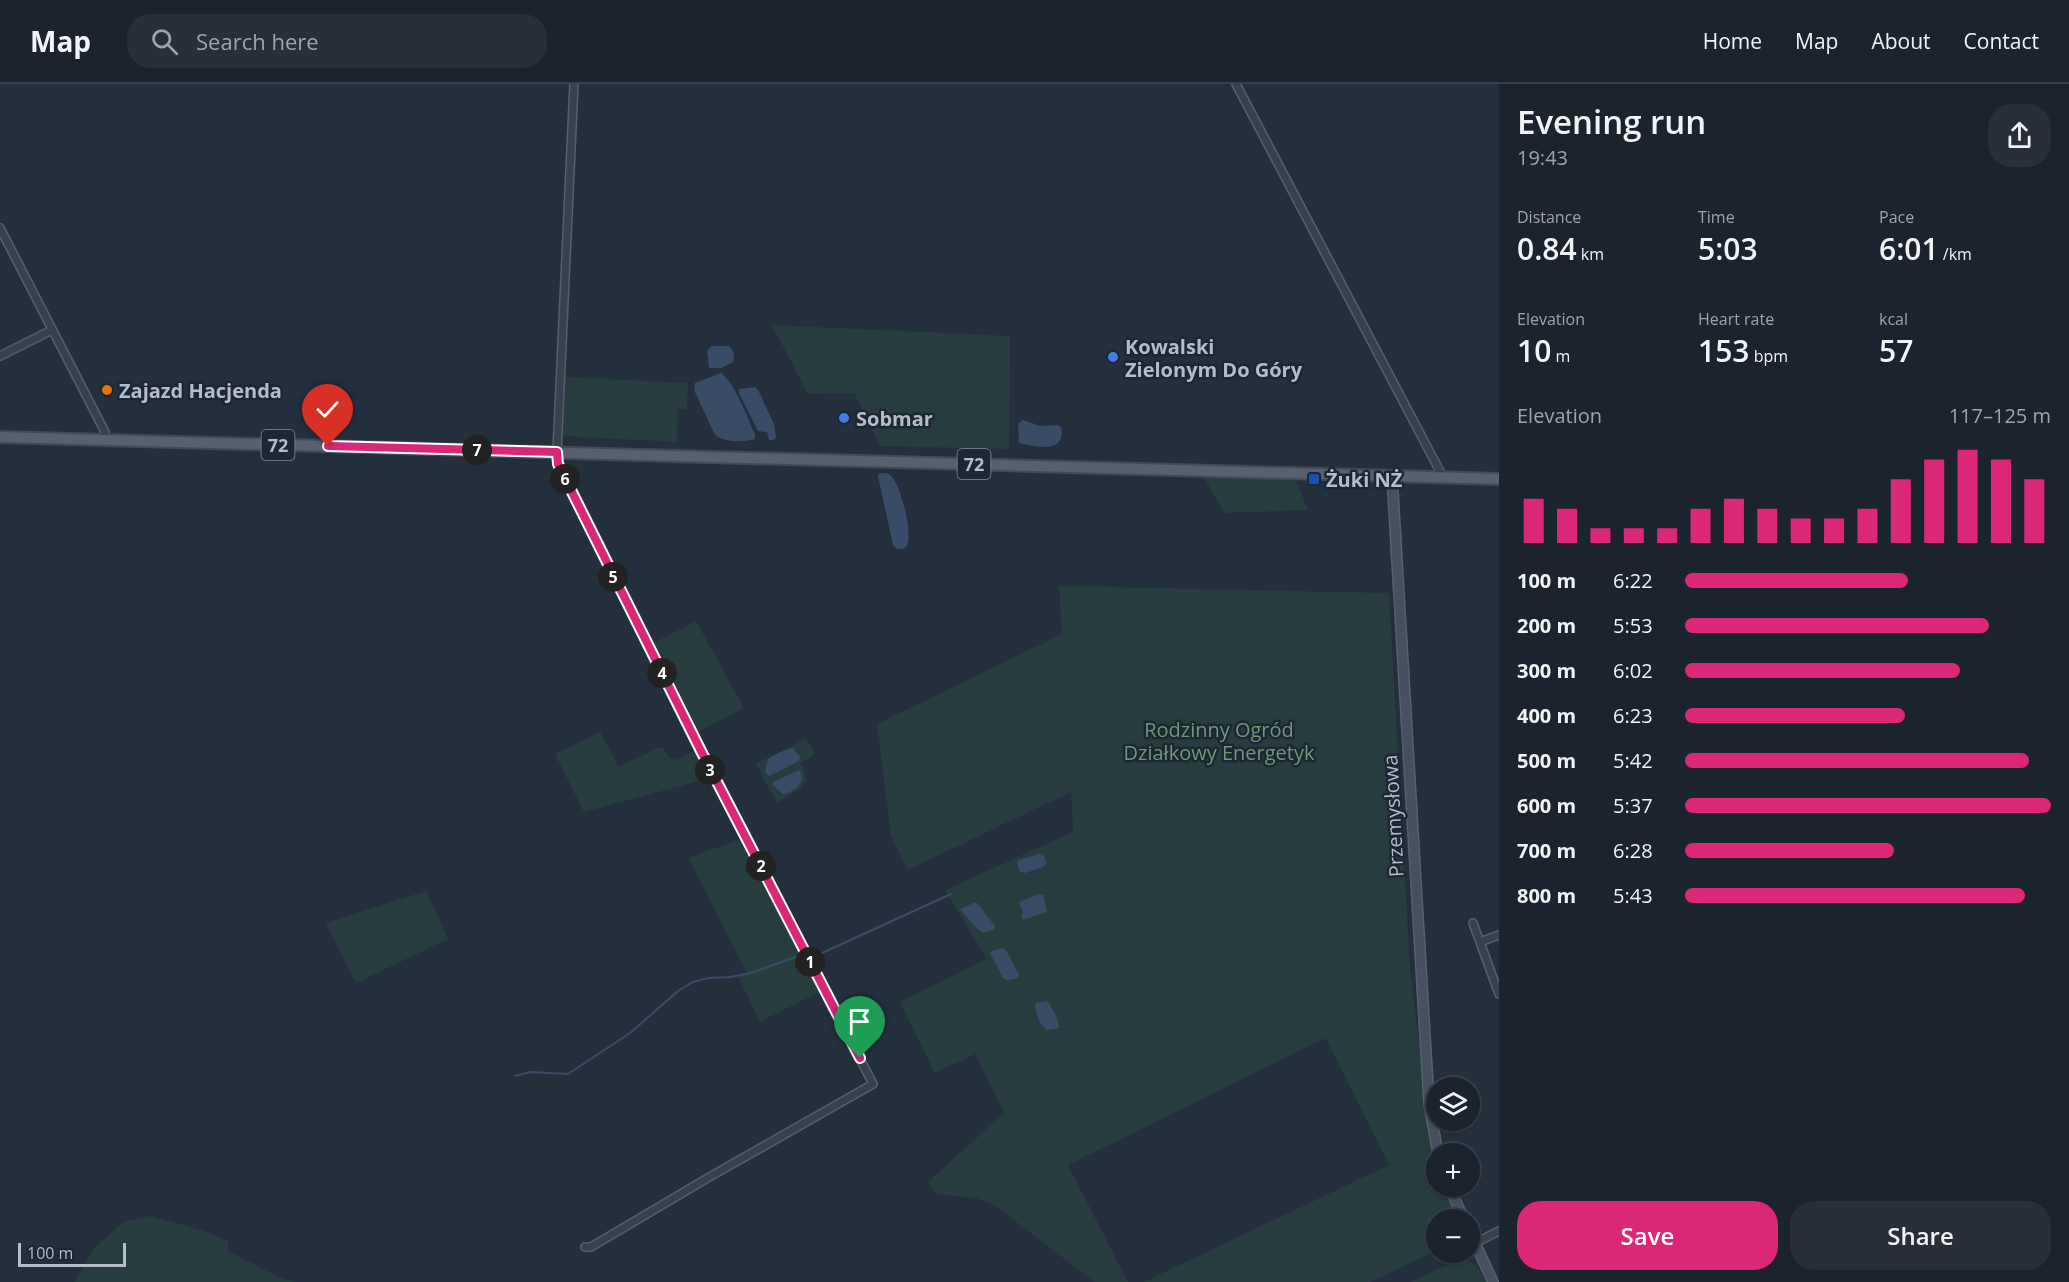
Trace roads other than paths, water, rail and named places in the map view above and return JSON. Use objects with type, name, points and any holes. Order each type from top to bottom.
[{"type":"main road","name":"72","points":[[0,437],[1499,479]]},
{"type":"main road","name":"Przemysłowa","points":[[1392,476],[1429,1103],[1436,1143]]},
{"type":"main road","points":[[1480,1253],[1493,1282]]},
{"type":"street","points":[[574,84],[558,464],[701,751],[873,1084],[591,1246],[585,1247]]},
{"type":"street","points":[[1236,84],[1443,477]]},
{"type":"street","points":[[0,228],[105,432],[104,440]]},
{"type":"street","points":[[0,356],[52,330]]},
{"type":"street","points":[[1473,923],[1499,994]]},
{"type":"street","points":[[1480,942],[1499,935]]},
{"type":"street","points":[[1480,1240],[1499,1231]]},
{"type":"water","points":[[712,346],[729,346],[734,353],[733,362],[721,368],[709,368],[707,351]]},
{"type":"water","points":[[721,373],[736,392],[755,434],[755,439],[727,440],[721,439],[714,433],[694,390],[695,383]]},
{"type":"water","points":[[755,387],[774,424],[776,438],[773,440],[769,440],[767,432],[758,431],[739,393],[739,389]]},
{"type":"water","points":[[1023,420],[1040,426],[1057,425],[1061,427],[1062,436],[1055,445],[1049,447],[1019,443],[1018,424]]},
{"type":"water","points":[[879,473],[891,475],[902,500],[908,531],[907,546],[903,549],[897,549],[893,545]]},
{"type":"water","points":[[793,748],[800,757],[799,761],[769,776],[765,772],[768,759]]},
{"type":"water","points":[[799,770],[801,782],[791,791],[783,794],[773,785],[773,782]]},
{"type":"water","points":[[1039,854],[1044,856],[1047,863],[1043,867],[1025,873],[1019,871],[1017,862],[1019,860]]},
{"type":"water","points":[[1039,894],[1043,895],[1046,912],[1023,920],[1021,917],[1023,912],[1019,904]]},
{"type":"water","points":[[977,903],[995,929],[983,933],[960,909]]},
{"type":"water","points":[[1003,948],[1019,975],[1018,978],[1007,980],[1003,978],[990,953]]},
{"type":"water","points":[[1047,1001],[1055,1013],[1059,1028],[1046,1030],[1039,1021],[1036,1003]]},
{"type":"waterway","points":[[515,1076],[531,1072],[568,1074],[630,1033],[678,991],[693,982],[754,972],[809,952],[822,953],[951,894]]},
{"type":"place","name":"Kowalski Zielonym Do Góry","points":[[1113,357]]},
{"type":"place","name":"Zajazd Hacjenda","points":[[107,390]]},
{"type":"place","name":"Sobmar","points":[[844,418]]},
{"type":"place","name":"Żuki NŻ","points":[[1314,479]]},
{"type":"park label","name":"Rodzinny Ogród Działkowy Energetyk","points":[[1219,740]]}]
